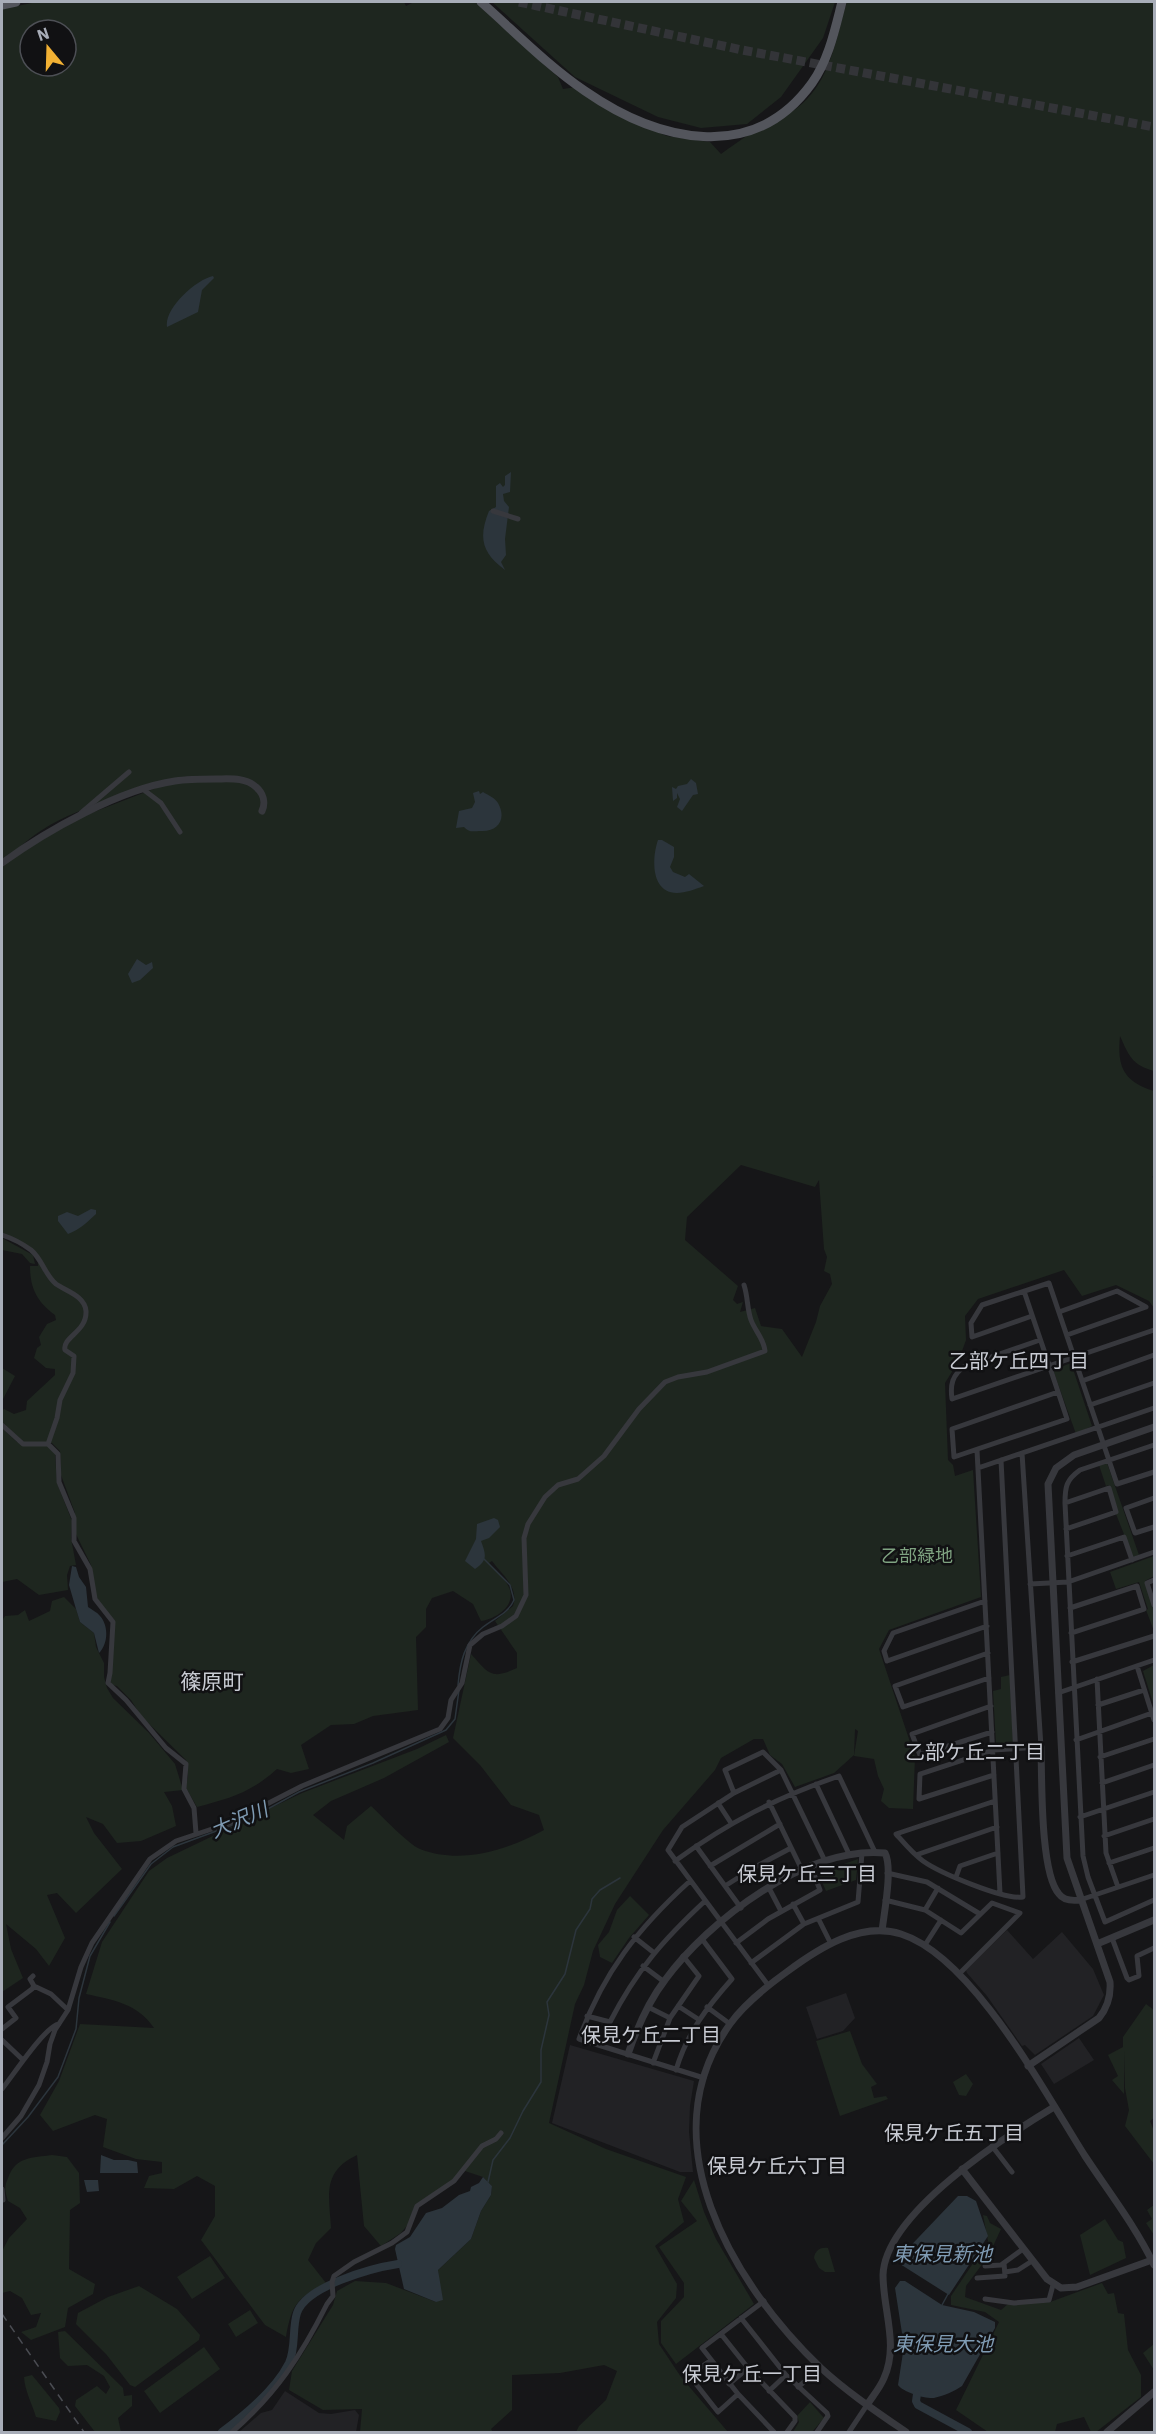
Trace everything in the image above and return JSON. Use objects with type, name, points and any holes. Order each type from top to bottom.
[{"type":"main road","points":[[2,6],[16,2]]},
{"type":"main road","points":[[482,2],[539,55],[586,92],[635,119],[659,128],[699,137],[719,137],[752,130],[769,123],[801,96],[813,81],[825,59],[842,2]]},
{"type":"street","points":[[493,511],[518,519]]},
{"type":"street","points":[[2,863],[75,818],[129,772]]},
{"type":"street","points":[[75,818],[144,790],[175,781],[233,779],[246,781],[259,790],[264,801],[262,811]]},
{"type":"street","points":[[144,790],[161,803],[180,832]]},
{"type":"street","points":[[2,1235],[31,1250],[55,1283],[66,1288],[83,1303],[85,1308],[86,1313],[80,1331],[64,1345],[65,1350],[74,1356],[73,1373],[60,1400],[57,1418],[48,1444]]},
{"type":"street","points":[[1032,1316],[972,1336],[971,1323],[982,1305],[1049,1283],[1098,1428],[1101,1445],[1117,1484],[1155,1472]]},
{"type":"street","points":[[2,2138],[21,2116],[39,2085],[55,2030],[68,2010],[81,1967],[92,1943],[144,1865],[164,1848],[196,1833],[230,1823],[302,1786],[440,1729],[448,1718],[451,1700],[458,1689],[470,1645],[483,1634],[502,1626],[516,1616],[523,1603],[526,1594],[524,1538],[528,1524],[544,1497],[558,1485],[578,1479],[604,1456],[639,1409],[665,1382],[706,1372],[765,1352],[761,1337],[752,1323],[749,1298],[744,1285]]},
{"type":"street","points":[[1024,1291],[1049,1367],[1058,1392],[1067,1419],[954,1457],[952,1429],[1058,1392]]},
{"type":"street","points":[[1059,1312],[1117,1291],[1146,1307],[1067,1335]]},
{"type":"street","points":[[1040,1340],[965,1366],[950,1384],[952,1399],[1155,1330]]},
{"type":"street","points":[[1082,1381],[1155,1355]]},
{"type":"street","points":[[1090,1405],[1155,1383]]},
{"type":"street","points":[[978,1468],[1155,1408]]},
{"type":"street","points":[[2,1425],[23,1444],[48,1444],[58,1454],[59,1482],[74,1518],[74,1541],[90,1569],[95,1599],[113,1622],[111,1673],[108,1683],[122,1695],[166,1748],[186,1764],[184,1789],[194,1808],[196,1833]]},
{"type":"street","points":[[1028,2066],[1092,2024],[1105,2011],[1111,1992],[1110,1982],[1067,1857],[1048,1484],[1052,1473],[1060,1463],[1074,1455],[1155,1427]]},
{"type":"street","points":[[1155,1444],[1080,1470],[1065,1485],[1073,1688],[1083,1856],[1088,1877],[1106,1922],[1155,1900]]},
{"type":"street","points":[[978,1450],[1000,1893]]},
{"type":"street","points":[[1022,1453],[1046,1846],[1051,1878],[1060,1896],[1070,1901],[1080,1900],[1155,1875]]},
{"type":"street","points":[[995,1801],[896,1834],[922,1861],[956,1877],[1000,1893],[1023,1897],[1001,1460]]},
{"type":"street","points":[[1065,1503],[1108,1488],[1116,1512],[1066,1528]]},
{"type":"street","points":[[1155,1498],[1126,1508],[1135,1533],[1155,1527]]},
{"type":"street","points":[[1067,1556],[1124,1537],[1132,1560]]},
{"type":"street","points":[[1030,1584],[1068,1582],[1155,1552]]},
{"type":"street","points":[[1155,1580],[1147,1583],[1155,1605]]},
{"type":"street","points":[[1070,1608],[1137,1586],[1144,1609],[1071,1633]]},
{"type":"street","points":[[985,1601],[893,1633],[884,1651],[887,1661],[987,1626]]},
{"type":"street","points":[[1072,1662],[1155,1636]]},
{"type":"street","points":[[988,1653],[895,1686],[903,1707],[989,1678]]},
{"type":"street","points":[[1058,1693],[1155,1660]]},
{"type":"street","points":[[1137,1666],[1155,1720]]},
{"type":"street","points":[[1097,1679],[1104,1836],[1109,1863],[1118,1887]]},
{"type":"street","points":[[1098,1705],[1144,1690]]},
{"type":"street","points":[[991,1706],[912,1734],[920,1755],[992,1732]]},
{"type":"street","points":[[1076,1740],[1152,1713]]},
{"type":"street","points":[[1100,1757],[1155,1739]]},
{"type":"street","points":[[994,1775],[919,1799],[920,1774],[993,1750],[1041,1747]]},
{"type":"street","points":[[734,1793],[725,1770],[764,1752],[781,1770],[825,1861]]},
{"type":"street","points":[[1102,1783],[1155,1765]]},
{"type":"street","points":[[768,1986],[668,1850],[682,1827],[734,1793],[781,1770]]},
{"type":"street","points":[[675,1861],[731,1823],[769,1802],[839,1776],[875,1852]]},
{"type":"street","points":[[816,1784],[849,1854]]},
{"type":"street","points":[[1080,1817],[1155,1792]]},
{"type":"street","points":[[769,1802],[802,1870]]},
{"type":"street","points":[[718,1803],[731,1823]]},
{"type":"street","points":[[1104,1836],[1155,1819]]},
{"type":"street","points":[[710,1866],[780,1824]]},
{"type":"street","points":[[916,1855],[997,1827]]},
{"type":"street","points":[[696,1846],[741,1908]]},
{"type":"street","points":[[726,1886],[755,1866],[791,1848]]},
{"type":"street","points":[[1109,1863],[1155,1848]]},
{"type":"street","points":[[956,1877],[960,1866],[998,1852]]},
{"type":"street","points":[[751,1962],[804,1924],[819,1920],[858,1902],[862,1853]]},
{"type":"street","points":[[628,2054],[648,2007],[663,1981],[683,1956],[721,1922],[768,1888],[802,1870],[849,1854],[885,1853],[887,1873],[882,1931]]},
{"type":"street","points":[[736,1943],[781,1911],[820,1890],[811,1867]]},
{"type":"street","points":[[887,1873],[919,1880],[938,1888],[980,1914]]},
{"type":"street","points":[[690,1881],[634,1937],[614,1964],[587,2016],[579,2039],[704,2078]]},
{"type":"street","points":[[768,1888],[781,1911]]},
{"type":"street","points":[[925,1910],[938,1888]]},
{"type":"street","points":[[885,1900],[925,1910],[962,1933],[992,1903],[1020,1913],[959,1974]]},
{"type":"street","points":[[587,2016],[610,2022],[653,1952],[705,1901]]},
{"type":"street","points":[[794,1904],[804,1924]]},
{"type":"street","points":[[819,1920],[831,1944]]},
{"type":"street","points":[[925,1945],[941,1920]]},
{"type":"street","points":[[1097,1944],[1155,1920]]},
{"type":"street","points":[[906,2433],[867,2405],[821,2367],[800,2346],[764,2301],[726,2243],[712,2211],[695,2132],[696,2109],[704,2078],[720,2040],[730,2024],[768,1986],[795,1965],[831,1944],[858,1933],[882,1931],[901,1934],[925,1945],[959,1974],[995,2016],[1153,2262],[1077,2288],[1069,2289],[1053,2285],[962,2169]]},
{"type":"street","points":[[634,1937],[653,1952]]},
{"type":"street","points":[[1112,1938],[1129,1980],[1139,1976],[1136,1957],[1155,1948]]},
{"type":"street","points":[[676,2070],[698,2019],[732,1979],[702,1939]]},
{"type":"street","points":[[653,2062],[670,2018],[699,1976],[683,1956]]},
{"type":"street","points":[[643,1966],[663,1981]]},
{"type":"street","points":[[33,1976],[30,1981],[34,1986],[51,1994],[68,2010]]},
{"type":"street","points":[[2,2029],[16,2018],[8,2007],[34,1986]]},
{"type":"street","points":[[678,2006],[698,2019]]},
{"type":"street","points":[[648,2007],[670,2018]]},
{"type":"street","points":[[707,2007],[730,2024]]},
{"type":"street","points":[[2,2089],[22,2060],[32,2052],[43,2036],[64,2018]]},
{"type":"street","points":[[2,2040],[22,2060]]},
{"type":"street","points":[[851,2432],[883,2380],[890,2354],[891,2342],[884,2289],[885,2260],[891,2247],[909,2222],[962,2169],[992,2146],[1054,2107]]},
{"type":"street","points":[[232,2433],[264,2404],[286,2377],[334,2293],[332,2282],[334,2276],[407,2232],[417,2206],[454,2181],[482,2146],[496,2139],[501,2133]]},
{"type":"street","points":[[992,2146],[1012,2172]]},
{"type":"street","points":[[2,2189],[3,2200]]},
{"type":"street","points":[[985,2266],[1001,2265],[1023,2249]]},
{"type":"street","points":[[1005,2272],[1018,2270],[1032,2260]]},
{"type":"street","points":[[977,2278],[1005,2276],[1004,2263]]},
{"type":"street","points":[[986,2298],[1014,2303],[1049,2300],[1053,2285]]},
{"type":"street","points":[[764,2301],[702,2348],[729,2384],[774,2433]]},
{"type":"street","points":[[741,2318],[786,2375],[827,2413],[828,2416],[817,2433]]},
{"type":"street","points":[[721,2334],[748,2368],[795,2417],[787,2433]]},
{"type":"street","points":[[710,2361],[689,2375],[718,2412],[738,2394]]},
{"type":"street","points":[[798,2387],[821,2367]]},
{"type":"street","points":[[729,2384],[748,2368]]},
{"type":"street","points":[[769,2391],[786,2375]]},
{"type":"street","points":[[1107,2433],[1155,2392]]},
{"type":"shaded area","points":[[1007,1930],[1033,1959],[1062,1932],[1093,1969],[1104,1995],[1093,2016],[1035,2055],[1025,2045],[1022,2046],[966,1970]]},
{"type":"shaded area","points":[[846,1993],[855,2018],[843,2031],[817,2039],[806,2007]]},
{"type":"shaded area","points":[[1079,2038],[1094,2060],[1054,2084],[1041,2064]]},
{"type":"shaded area","points":[[570,2045],[694,2081],[689,2132],[693,2172],[680,2172],[552,2123]]},
{"type":"shaded area","points":[[285,2391],[319,2413],[331,2414],[355,2410],[359,2415],[356,2432],[239,2432],[261,2413],[272,2410]]},
{"type":"green space","name":"乙部緑地","points":[[37,2],[404,2],[406,6],[414,2],[475,2],[558,77],[563,89],[576,87],[635,123],[667,136],[710,142],[721,154],[748,135],[788,114],[807,99],[828,65],[847,2],[1154,2],[1154,1071],[1141,1066],[1132,1059],[1120,1036],[1119,1047],[1121,1064],[1129,1078],[1154,1091],[1154,1175],[1152,1177],[1154,1178],[1154,1308],[1149,1301],[1116,1285],[1082,1296],[1064,1270],[978,1299],[965,1316],[966,1340],[958,1362],[945,1383],[948,1460],[953,1465],[955,1476],[973,1470],[981,1597],[889,1630],[879,1649],[915,1757],[913,1809],[889,1808],[881,1801],[884,1789],[874,1759],[854,1756],[858,1731],[855,1729],[854,1755],[834,1773],[795,1787],[782,1764],[770,1755],[763,1739],[754,1739],[721,1758],[715,1770],[663,1830],[615,1904],[593,1951],[584,1985],[575,2004],[549,2123],[606,2149],[686,2177],[678,2199],[684,2222],[655,2246],[677,2284],[676,2298],[657,2322],[659,2344],[681,2377],[728,2432],[576,2432],[579,2426],[606,2400],[617,2371],[604,2365],[560,2373],[512,2375],[512,2410],[491,2429],[493,2432],[360,2432],[362,2409],[323,2410],[289,2390],[292,2371],[333,2305],[337,2291],[355,2281],[386,2283],[436,2302],[439,2284],[438,2270],[471,2239],[481,2211],[491,2195],[492,2186],[483,2177],[462,2170],[453,2181],[415,2205],[410,2222],[401,2233],[381,2246],[364,2226],[357,2155],[346,2162],[338,2169],[330,2185],[331,2228],[316,2243],[308,2260],[326,2283],[308,2293],[297,2303],[286,2337],[265,2325],[201,2240],[215,2216],[215,2186],[197,2176],[174,2189],[144,2188],[149,2176],[162,2173],[162,2162],[136,2159],[103,2147],[107,2119],[95,2115],[53,2131],[40,2115],[59,2081],[80,2024],[154,2028],[140,2013],[124,2004],[86,1994],[102,1942],[149,1871],[167,1858],[302,1793],[417,1749],[446,1735],[449,1742],[384,1778],[331,1801],[313,1815],[344,1840],[347,1826],[371,1806],[415,1846],[436,1854],[451,1856],[499,1849],[544,1830],[539,1815],[511,1805],[480,1765],[453,1738],[471,1654],[491,1673],[501,1674],[517,1668],[517,1653],[495,1621],[513,1606],[514,1593],[509,1582],[492,1561],[489,1563],[501,1575],[511,1596],[507,1607],[498,1615],[481,1621],[473,1604],[453,1591],[432,1598],[426,1609],[426,1627],[416,1637],[418,1710],[373,1716],[354,1724],[331,1725],[301,1745],[309,1769],[291,1773],[277,1769],[258,1784],[220,1801],[197,1807],[186,1788],[188,1776],[186,1760],[141,1716],[131,1700],[117,1686],[112,1685],[110,1680],[114,1621],[96,1597],[91,1565],[75,1532],[75,1513],[61,1475],[60,1451],[52,1443],[25,1443],[2,1422],[4,1409],[14,1414],[26,1410],[27,1401],[55,1375],[55,1369],[46,1368],[34,1358],[37,1348],[41,1345],[39,1337],[47,1324],[56,1320],[55,1315],[39,1300],[31,1281],[30,1266],[38,1266],[38,1255],[2,1233],[2,866],[81,817],[187,776],[76,812],[42,830],[2,861],[2,9]],"holes":[[[741,1165],[815,1187],[819,1180],[824,1249],[827,1257],[824,1271],[830,1274],[832,1284],[820,1306],[802,1357],[782,1329],[761,1326],[755,1308],[740,1312],[743,1302],[737,1304],[733,1300],[738,1286],[685,1240],[687,1217]]]},
{"type":"green space","points":[[492,2],[835,2],[823,38],[781,97],[747,124],[701,128],[658,117],[575,77]]},
{"type":"green space","points":[[2,1238],[33,1255],[35,1264],[30,1263],[22,1254],[2,1250]]},
{"type":"green space","points":[[1071,1363],[1092,1426],[1076,1434],[1053,1370]]},
{"type":"green space","points":[[2,1368],[15,1376],[2,1401]]},
{"type":"green space","points":[[2,1428],[17,1442],[48,1446],[55,1454],[57,1483],[72,1521],[71,1538],[76,1565],[70,1566],[67,1575],[68,1590],[39,1595],[17,1579],[2,1582]]},
{"type":"green space","points":[[1107,1463],[1139,1555],[1133,1557],[1116,1514],[1118,1513],[1109,1485],[1106,1486],[1099,1465]]},
{"type":"green space","points":[[1154,1556],[1154,1576],[1145,1581],[1154,1608],[1154,1631],[1139,1582],[1116,1589],[1110,1572]]},
{"type":"green space","points":[[64,1597],[76,1609],[80,1622],[94,1633],[96,1647],[104,1663],[107,1688],[113,1698],[149,1733],[175,1764],[183,1790],[164,1792],[172,1806],[176,1826],[141,1841],[117,1843],[103,1824],[86,1817],[94,1833],[122,1869],[76,1913],[57,1893],[47,1895],[65,1938],[49,1966],[36,1949],[6,1924],[11,1949],[23,1978],[2,1992],[2,1621],[5,1616],[18,1615],[25,1610],[29,1621],[50,1611],[52,1601]]},
{"type":"green space","points":[[1154,1665],[1154,1706],[1143,1671]]},
{"type":"green space","points":[[1010,1675],[1013,1743],[996,1744],[993,1691],[1001,1689],[1001,1677]]},
{"type":"green space","points":[[858,1859],[856,1880],[826,1891],[818,1873]]},
{"type":"green space","points":[[630,1896],[649,1915],[612,1963],[600,1957],[598,1945],[609,1932],[617,1910]]},
{"type":"green space","points":[[1146,2004],[1154,2010],[1154,2118],[1150,2121],[1154,2131],[1154,2164],[1125,2126],[1129,2110],[1125,2088],[1124,2051],[1124,2094],[1112,2080],[1118,2076],[1108,2055],[1123,2047],[1123,2037]]},
{"type":"green space","points":[[850,2031],[862,2064],[877,2084],[871,2087],[874,2098],[886,2096],[888,2099],[840,2116],[816,2041]]},
{"type":"green space","points":[[966,2074],[973,2084],[966,2096],[959,2095],[953,2082]]},
{"type":"green space","points":[[52,2155],[67,2157],[79,2173],[80,2203],[70,2210],[69,2269],[95,2284],[93,2294],[68,2308],[65,2327],[31,2340],[21,2332],[36,2327],[41,2313],[31,2315],[22,2298],[10,2291],[2,2293],[2,2251],[9,2238],[27,2219],[20,2208],[8,2201],[5,2187],[11,2171],[20,2162]]},
{"type":"green space","points":[[694,2180],[704,2212],[716,2239],[754,2304],[676,2364],[661,2343],[661,2321],[684,2297],[684,2283],[659,2247],[697,2221],[681,2201]]},
{"type":"green space","points":[[1154,2205],[1154,2235],[1146,2223],[1152,2219],[1147,2210]]},
{"type":"green space","points":[[983,2215],[987,2216],[990,2223],[1001,2229],[989,2255],[966,2286],[965,2297],[1001,2310],[1008,2304],[1050,2302],[1102,2283],[1108,2294],[1114,2293],[1118,2313],[1124,2314],[1128,2350],[1141,2375],[1141,2397],[1096,2432],[1091,2432],[1084,2417],[1057,2424],[1055,2432],[988,2432],[956,2410],[999,2322],[985,2312],[951,2305],[951,2296],[988,2241]]},
{"type":"green space","points":[[1105,2219],[1118,2240],[1123,2242],[1126,2258],[1090,2275],[1080,2235]]},
{"type":"green space","points":[[828,2248],[835,2272],[825,2272],[819,2268],[814,2258],[819,2250]]},
{"type":"green space","points":[[210,2256],[225,2278],[192,2299],[177,2277]]},
{"type":"green space","points":[[139,2286],[177,2309],[200,2335],[199,2340],[135,2387],[130,2385],[106,2354],[76,2324],[78,2313],[108,2297]]},
{"type":"green space","points":[[250,2310],[258,2323],[236,2337],[228,2324]]},
{"type":"green space","points":[[65,2331],[123,2388],[124,2396],[132,2395],[132,2406],[118,2418],[121,2432],[95,2432],[75,2406],[76,2400],[97,2386],[106,2394],[110,2387],[104,2376],[87,2365],[68,2366],[60,2358],[58,2332]]},
{"type":"green space","points":[[1154,2344],[1154,2370],[1143,2353]]},
{"type":"green space","points":[[204,2347],[220,2369],[160,2413],[144,2391]]},
{"type":"green space","points":[[32,2375],[59,2408],[60,2412],[56,2421],[36,2417],[24,2377]]},
{"type":"green space","points":[[810,2402],[824,2418],[812,2432],[793,2432],[799,2422],[797,2416]]},
{"type":"water","points":[[213,276],[214,278],[202,290],[198,312],[167,327],[170,312],[182,296],[198,283]]},
{"type":"water","points":[[511,472],[510,492],[503,494],[504,501],[509,507],[505,539],[506,555],[501,562],[505,570],[487,551],[483,537],[489,511],[496,507],[496,486],[500,483],[503,487],[505,476]]},
{"type":"water","points":[[691,779],[696,783],[698,794],[693,795],[682,811],[677,807],[680,799],[677,793],[677,798],[673,801],[672,787],[676,789],[678,786],[687,784]]},
{"type":"water","points":[[479,791],[480,794],[483,792],[498,803],[502,814],[499,823],[487,831],[456,828],[459,811],[472,808],[475,802],[473,793]]},
{"type":"water","points":[[658,840],[674,847],[674,857],[670,867],[673,872],[685,877],[689,874],[704,886],[677,893],[662,887],[655,873],[654,864]]},
{"type":"water","points":[[137,959],[146,965],[152,962],[153,968],[140,980],[132,983],[128,974]]},
{"type":"water","points":[[91,1209],[96,1210],[96,1214],[80,1228],[68,1234],[58,1221],[58,1216],[67,1212],[78,1216]]},
{"type":"water","points":[[494,1518],[498,1520],[500,1527],[489,1538],[481,1541],[485,1557],[475,1569],[465,1561],[476,1539],[477,1524]]},
{"type":"water","points":[[72,1566],[76,1567],[86,1587],[88,1607],[99,1615],[105,1625],[106,1640],[99,1653],[94,1633],[80,1622],[69,1585]]},
{"type":"water","points":[[101,2155],[114,2160],[137,2162],[138,2173],[100,2173]]},
{"type":"water","points":[[483,2177],[492,2186],[491,2195],[481,2211],[471,2239],[438,2270],[443,2300],[436,2302],[404,2289],[396,2245],[410,2237],[426,2213],[442,2208],[459,2195],[470,2191],[471,2187],[479,2183]]},
{"type":"water","points":[[84,2180],[98,2180],[99,2191],[87,2192]]},
{"type":"water","name":"東保見新池","points":[[958,2196],[967,2196],[976,2201],[988,2236],[949,2295],[900,2264],[898,2259]]},
{"type":"water","name":"東保見大池","points":[[900,2281],[905,2281],[942,2305],[974,2312],[995,2322],[995,2328],[962,2386],[938,2397],[920,2396],[898,2385],[904,2346],[895,2288]]},
{"type":"waterway","name":"大沢川","points":[[458,1685],[462,1661],[471,1639],[504,1612],[514,1600],[510,1585],[484,1559]]},
{"type":"waterway","name":"大沢川","points":[[114,1916],[151,1864],[173,1847],[249,1819],[299,1792],[373,1763],[446,1730],[455,1719],[459,1690]]},
{"type":"waterway","points":[[488,2182],[493,2160],[510,2138],[541,2082],[541,2050],[549,2015],[547,2002],[565,1974],[576,1930],[590,1909],[592,1899],[600,1890],[620,1878]]},
{"type":"waterway","name":"大沢川","points":[[2,2145],[28,2117],[58,2077],[76,2029],[79,1998],[90,1956],[110,1922]]},
{"type":"waterway","points":[[222,2432],[259,2401],[283,2373],[291,2357],[297,2313],[303,2303],[341,2280],[398,2264]]},
{"type":"waterway","points":[[942,2305],[948,2294]]},
{"type":"waterway","points":[[917,2394],[918,2405],[968,2432]]},
{"type":"tunnel","points":[[519,2],[742,50],[1154,127]]},
{"type":"railway","points":[[2,2314],[84,2432]]},
{"type":"district","name":"乙部ケ丘四丁目","points":[[1019,1361]]},
{"type":"district","name":"篠原町","points":[[212,1682]]},
{"type":"district","name":"乙部ケ丘二丁目","points":[[975,1752]]},
{"type":"district","name":"保見ケ丘三丁目","points":[[807,1874]]},
{"type":"district","name":"保見ケ丘二丁目","points":[[651,2035]]},
{"type":"district","name":"保見ケ丘五丁目","points":[[954,2133]]},
{"type":"district","name":"保見ケ丘六丁目","points":[[777,2166]]},
{"type":"district","name":"保見ケ丘一丁目","points":[[752,2374]]}]
